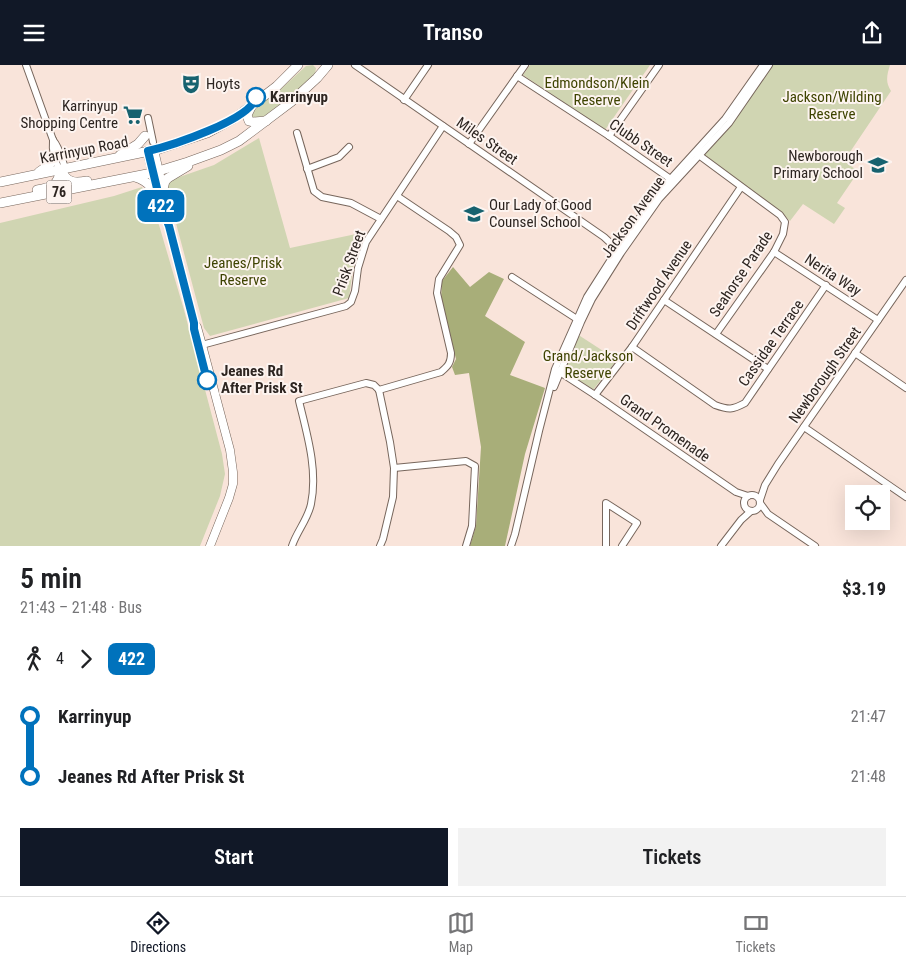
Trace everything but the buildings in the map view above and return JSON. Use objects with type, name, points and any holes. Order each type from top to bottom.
[{"type":"highway","name":"Karrinyup Road","points":[[0,182],[116,158],[150,145],[207,133],[233,119],[278,86],[298,65]]},
{"type":"highway","points":[[316,65],[318,70],[317,78]]},
{"type":"highway","name":"76","points":[[0,202],[156,172],[221,150],[239,141],[291,102],[328,65]]},
{"type":"highway","points":[[255,103],[248,112],[248,119],[253,122],[266,121]]},
{"type":"highway","points":[[116,158],[138,144],[150,145]]},
{"type":"highway","points":[[164,189],[165,181],[168,178],[191,164],[210,158],[221,150]]},
{"type":"highway","points":[[37,174],[49,165],[55,157]]},
{"type":"highway","points":[[61,170],[67,179],[76,182],[108,177],[119,180]]},
{"type":"highway","points":[[0,202],[55,185],[61,170]]},
{"type":"highway","points":[[134,177],[149,183],[162,209]]},
{"type":"main road","points":[[150,145],[162,209],[169,226]]},
{"type":"main road","points":[[156,172],[164,189],[169,226],[194,329],[230,450],[234,472],[229,498],[210,546]]},
{"type":"main road","points":[[200,345],[227,455],[228,466],[228,484],[204,546]]},
{"type":"street","points":[[26,65],[64,165],[61,170],[52,148],[53,140]]},
{"type":"street","name":"Miles Street","points":[[354,65],[621,249]]},
{"type":"street","points":[[404,100],[428,65]]},
{"type":"street","points":[[468,144],[525,65]]},
{"type":"street","points":[[610,136],[659,65]]},
{"type":"street","name":"Jackson Avenue","points":[[512,546],[547,402],[587,297],[655,196],[697,153],[725,119],[763,65]]},
{"type":"street","name":"Jackson Avenue","points":[[697,153],[729,123],[769,65]]},
{"type":"street","name":"Clubb Street","points":[[517,76],[610,136],[672,180]]},
{"type":"street","points":[[148,118],[150,145]]},
{"type":"street","name":"Prisk Street","points":[[200,345],[346,307],[351,302],[355,291],[358,268],[366,242],[443,126]]},
{"type":"street","points":[[297,133],[314,191],[322,197],[351,203],[381,219]]},
{"type":"street","points":[[307,169],[340,157],[349,147]]},
{"type":"street","name":"Seahorse Parade","points":[[697,153],[780,215],[785,223],[783,234],[774,252],[716,334]]},
{"type":"street","name":"Driftwood Avenue","points":[[596,395],[632,347],[741,187]]},
{"type":"street","points":[[379,390],[440,372],[449,365],[452,353],[436,293],[439,279],[460,245],[456,237],[449,231],[397,196]]},
{"type":"street","name":"Nerita Way","points":[[774,252],[878,320]]},
{"type":"street","points":[[512,277],[579,321]]},
{"type":"street","name":"Newborough Street","points":[[740,519],[759,508],[765,485],[906,280]]},
{"type":"street","name":"Cassidae Terrace","points":[[632,347],[715,405],[728,409],[736,408],[745,403],[826,285]]},
{"type":"street","points":[[664,300],[768,369]]},
{"type":"street","points":[[855,353],[906,388]]},
{"type":"street","name":"Grand Promenade","points":[[558,371],[736,491],[750,495]]},
{"type":"street","points":[[292,546],[311,504],[314,475],[299,401],[366,383],[374,385],[379,390],[394,468],[393,497],[380,546]]},
{"type":"street","points":[[804,427],[906,497]]},
{"type":"street","points":[[394,468],[466,461],[475,466],[472,526],[466,546]]},
{"type":"street","name":"Newborough Street","points":[[721,546],[740,519],[744,504],[750,495],[765,485]]},
{"type":"street","name":"Grand Promenade","points":[[736,491],[744,504]]},
{"type":"street","points":[[750,495],[756,496],[768,514],[815,546]]},
{"type":"street","points":[[606,546],[606,503],[637,523],[622,546]]},
{"type":"street","points":[[744,504],[747,510],[768,514]]},
{"type":"green space","points":[[313,65],[316,68],[313,79],[265,118],[255,120],[251,116],[252,111],[265,100],[271,98],[306,66]]},
{"type":"green space","name":"Edmondson/Klein Reserve","points":[[530,65],[650,65],[605,130],[523,75]]},
{"type":"green space","name":"Jackson/Wilding Reserve","points":[[772,65],[890,65],[887,78],[891,91],[844,161],[855,169],[851,175],[854,178],[837,203],[845,208],[834,224],[803,204],[790,221],[703,154]]},
{"type":"green space","name":"Jeanes/Prisk Reserve","points":[[259,138],[290,248],[356,234],[363,236],[354,261],[349,298],[210,336],[204,328],[165,182],[214,165]]},
{"type":"green space","points":[[142,187],[159,225],[184,310],[222,454],[225,474],[220,496],[200,546],[0,546],[0,223],[114,196]]},
{"type":"green space","points":[[453,267],[470,287],[489,272],[504,279],[485,316],[525,342],[510,375],[545,388],[525,454],[505,546],[470,546],[476,526],[481,447],[469,373],[455,375],[452,367],[456,359],[441,300],[442,281]]},
{"type":"green space","name":"Grand/Jackson Reserve","points":[[577,334],[617,360],[592,391],[562,371]]},
{"type":"bus line","name":"422","points":[[207,380],[194,323],[169,226],[152,173],[148,151],[207,133],[243,112],[255,103],[256,97]]},
{"type":"place","name":"Hoyts","points":[[191,84]]},
{"type":"place","name":"Karrinyup","points":[[256,97]]},
{"type":"place","name":"Karrinyup Shopping Centre","points":[[133,115]]},
{"type":"place","name":"Newborough Primary School","points":[[878,165]]},
{"type":"place","name":"Our Lady of Good Counsel School","points":[[474,214]]},
{"type":"place","name":"Jeanes Rd After Prisk St","points":[[207,380]]}]
